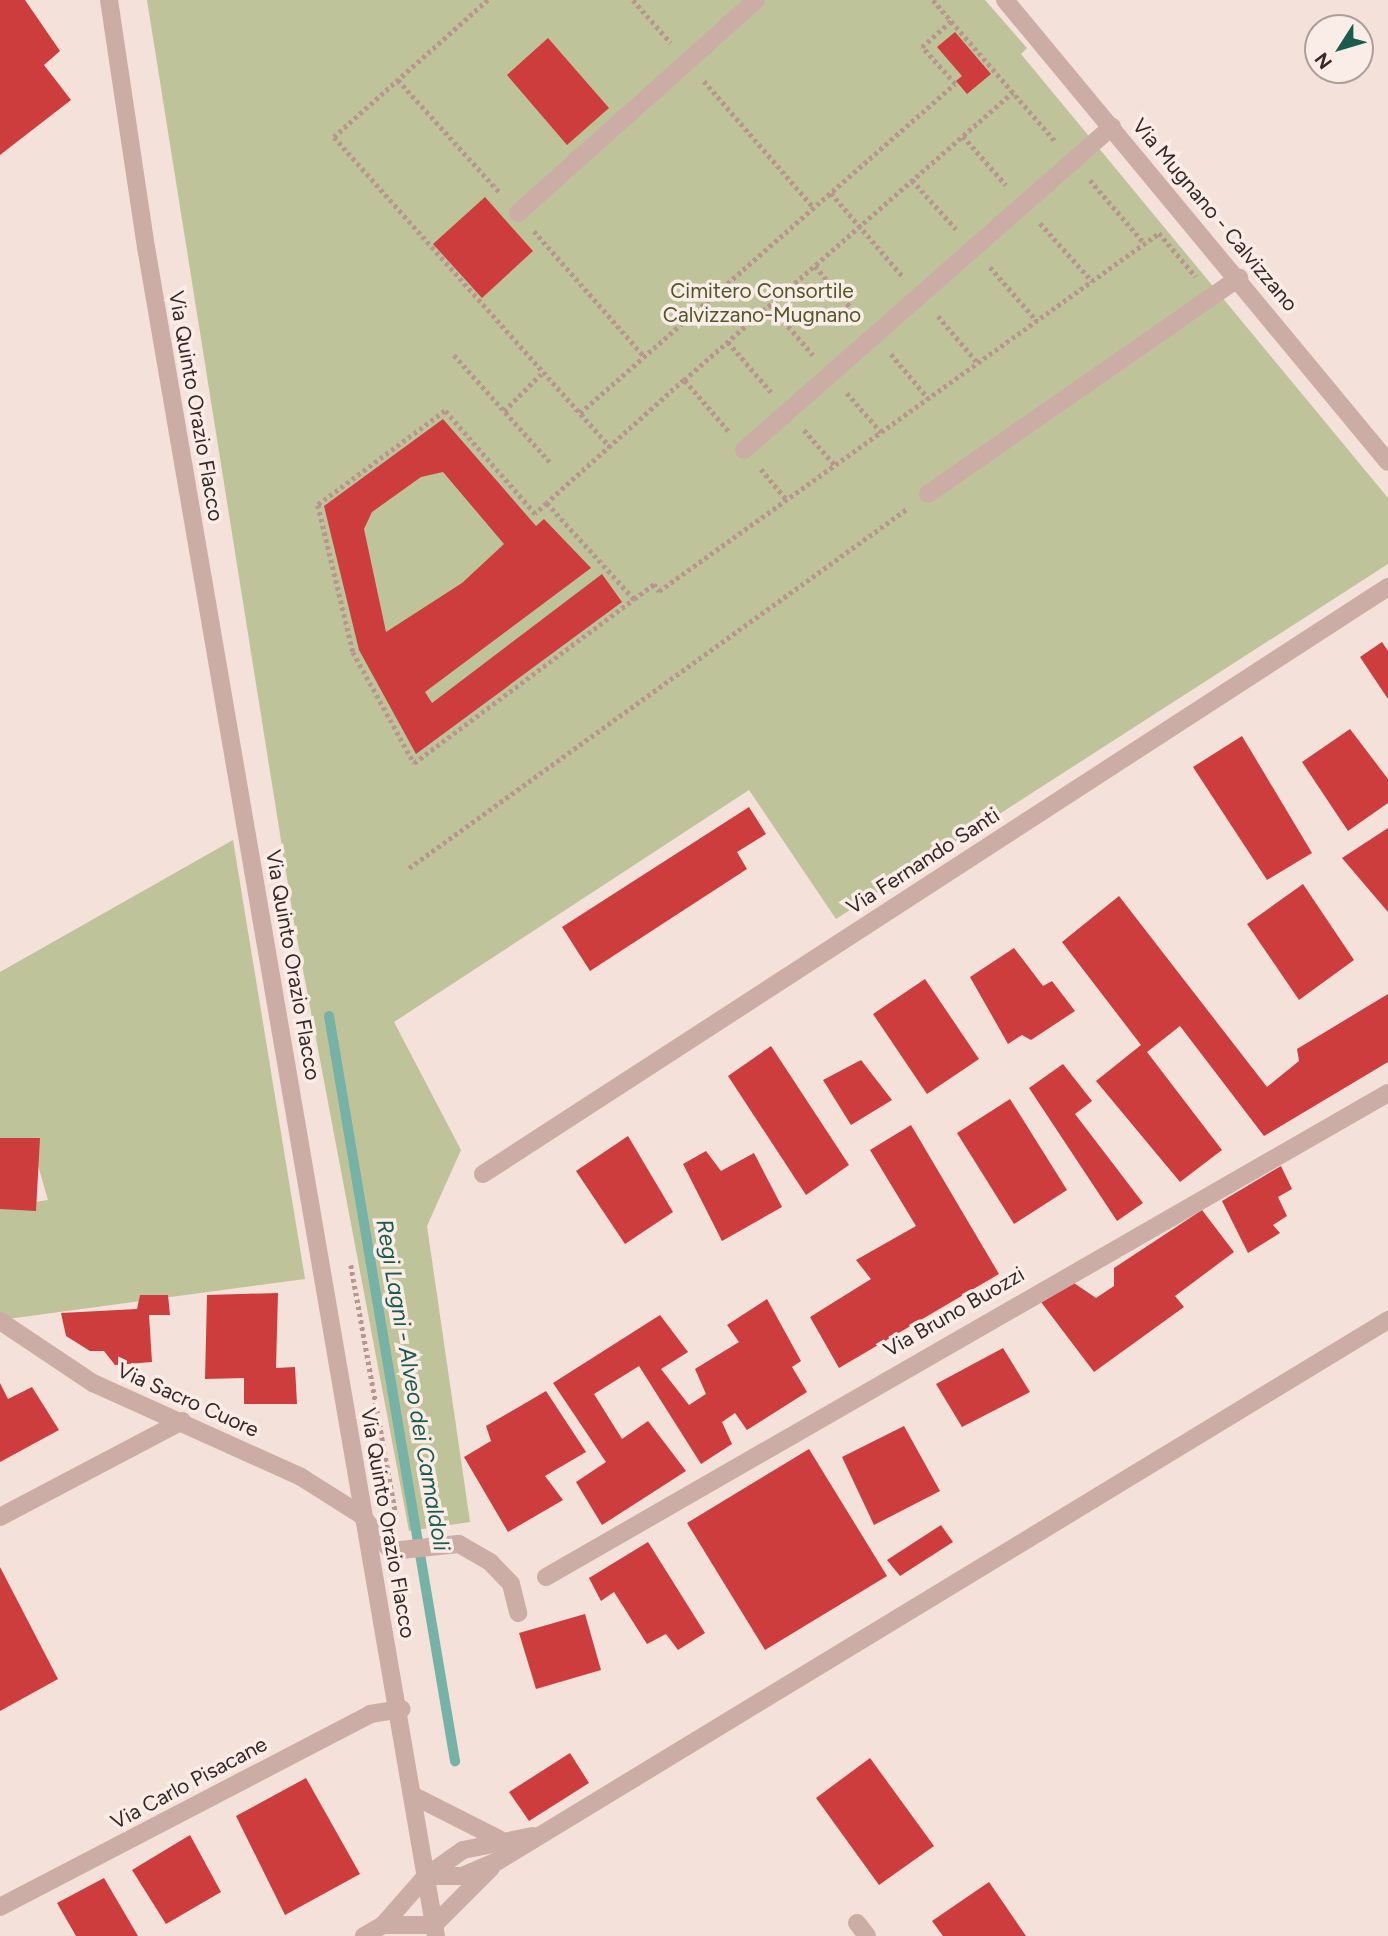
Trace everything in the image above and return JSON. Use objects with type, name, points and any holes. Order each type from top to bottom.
[{"type":"street","name":"Via Quinto Orazio Flacco","points":[[109,0],[360,1515],[402,1709],[412,1795],[435,1930]]},
{"type":"street","points":[[518,214],[756,0]]},
{"type":"street","name":"Via Mugnano - Calvizzano","points":[[1005,0],[1239,278],[1388,461]]},
{"type":"street","points":[[744,450],[1112,127]]},
{"type":"street","points":[[928,494],[1239,278]]},
{"type":"street","name":"Via Fernando Santi","points":[[483,1174],[1388,587]]},
{"type":"street","name":"Via Bruno Buozzi","points":[[546,1577],[1388,1093]]},
{"type":"street","points":[[426,1876],[462,1876],[498,1861],[1388,1320]]},
{"type":"street","name":"Via Sacro Cuore","points":[[0,1321],[93,1382],[301,1477],[360,1515]]},
{"type":"street","points":[[0,1517],[182,1421]]},
{"type":"street","points":[[360,1515],[391,1551],[459,1544],[490,1562],[511,1584],[518,1612]]},
{"type":"street","name":"Via Carlo Pisacane","points":[[0,1907],[370,1714],[402,1709]]},
{"type":"street","points":[[412,1795],[499,1839]]},
{"type":"street","points":[[364,1936],[383,1925],[426,1876],[463,1850],[499,1839],[540,1834]]},
{"type":"street","points":[[383,1925],[435,1930],[498,1861]]},
{"type":"path","points":[[488,0],[334,137],[610,447]]},
{"type":"path","points":[[633,0],[814,208]]},
{"type":"path","points":[[933,0],[1144,244]]},
{"type":"path","points":[[580,413],[955,84],[922,47],[951,21]]},
{"type":"path","points":[[1013,92],[535,514],[445,411],[318,505],[353,652],[414,763],[654,584],[659,591],[1159,233],[1212,297]]},
{"type":"path","points":[[831,193],[860,226]]},
{"type":"path","points":[[454,355],[551,463]]},
{"type":"path","points":[[504,411],[543,372]]},
{"type":"path","points":[[684,380],[787,500]]},
{"type":"path","points":[[409,868],[928,494]]},
{"type":"path","points":[[547,503],[634,599]]},
{"type":"green space","name":"Cimitero Consortile Calvizzano-Mugnano","points":[[147,0],[985,0],[1027,48],[1021,54],[1388,498],[1388,564],[836,919],[749,790],[394,1022],[461,1150],[427,1226],[470,1522],[409,1531],[294,922]]},
{"type":"green space","points":[[233,840],[305,1279],[0,1320],[0,1207],[48,1200],[30,1138],[0,1141],[0,972]]},
{"type":"building","points":[[0,0],[25,0],[60,51],[44,65],[71,100],[0,155]]},
{"type":"building","points":[[955,32],[991,74],[967,94],[956,81],[962,76],[937,47]]},
{"type":"building","points":[[548,38],[609,108],[567,145],[507,75]]},
{"type":"building","points":[[485,197],[533,251],[482,298],[433,244]]},
{"type":"building","points":[[443,419],[536,526],[544,519],[591,568],[425,692],[432,703],[602,574],[622,602],[416,754],[359,650],[324,506]],"holes":[[[443,472],[504,544],[462,583],[386,632],[364,529],[372,512],[421,477]]]},
{"type":"building","points":[[1382,642],[1388,651],[1388,699],[1360,657]]},
{"type":"building","points":[[1350,729],[1388,779],[1388,803],[1348,831],[1302,762]]},
{"type":"building","points":[[1242,736],[1312,853],[1267,880],[1193,767]]},
{"type":"building","points":[[749,807],[766,834],[737,852],[747,869],[590,971],[562,927]]},
{"type":"building","points":[[1388,828],[1388,912],[1342,858]]},
{"type":"building","points":[[1303,884],[1354,960],[1299,1000],[1247,924]]},
{"type":"building","points":[[1119,896],[1267,1087],[1299,1061],[1297,1049],[1388,994],[1388,1062],[1264,1136],[1180,1026],[1147,1052],[1222,1150],[1180,1182],[1096,1081],[1141,1045],[1062,942]]},
{"type":"building","points":[[1014,948],[1043,986],[1052,981],[1075,1011],[1031,1040],[1022,1035],[1008,1044],[970,977]]},
{"type":"building","points":[[925,979],[979,1059],[927,1094],[873,1014]]},
{"type":"building","points":[[771,1046],[849,1165],[806,1195],[728,1076]]},
{"type":"building","points":[[861,1060],[892,1100],[851,1125],[823,1080]]},
{"type":"building","points":[[1063,1064],[1092,1101],[1075,1114],[1143,1203],[1117,1221],[1029,1088]]},
{"type":"building","points":[[1010,1099],[1067,1190],[1014,1224],[957,1133]]},
{"type":"building","points":[[911,1125],[999,1274],[839,1368],[810,1317],[871,1279],[856,1260],[916,1226],[870,1150]]},
{"type":"building","points":[[628,1136],[673,1212],[625,1244],[576,1171]]},
{"type":"building","points":[[0,1138],[40,1138],[36,1211],[0,1209]]},
{"type":"building","points":[[706,1151],[721,1171],[754,1153],[782,1207],[722,1241],[683,1164]]},
{"type":"building","points":[[1281,1166],[1292,1189],[1278,1197],[1287,1216],[1273,1225],[1280,1233],[1248,1253],[1222,1201]]},
{"type":"building","points":[[1202,1210],[1234,1252],[1175,1296],[1184,1307],[1094,1372],[1041,1302],[1071,1281],[1096,1298],[1114,1286],[1114,1268]]},
{"type":"building","points":[[278,1293],[276,1368],[295,1367],[297,1404],[244,1404],[244,1378],[205,1379],[207,1295]]},
{"type":"building","points":[[140,1295],[168,1295],[170,1315],[149,1315],[152,1362],[115,1365],[104,1351],[90,1351],[66,1336],[61,1313],[137,1309]]},
{"type":"building","points":[[767,1299],[801,1361],[792,1367],[807,1392],[747,1430],[735,1413],[722,1422],[732,1444],[701,1464],[639,1366],[594,1394],[622,1439],[648,1421],[686,1471],[602,1525],[576,1482],[606,1462],[553,1383],[660,1315],[688,1352],[661,1369],[689,1405],[706,1394],[695,1369],[739,1342],[727,1325]]},
{"type":"building","points":[[1003,1348],[1030,1392],[962,1427],[936,1384]]},
{"type":"building","points":[[0,1383],[8,1399],[32,1387],[59,1430],[0,1462]]},
{"type":"building","points":[[546,1391],[586,1452],[545,1476],[563,1500],[508,1532],[464,1457],[491,1441],[486,1426]]},
{"type":"building","points":[[904,1426],[940,1491],[874,1525],[842,1457]]},
{"type":"building","points":[[809,1449],[887,1576],[765,1650],[687,1523]]},
{"type":"building","points":[[941,1525],[953,1542],[900,1576],[887,1560]]},
{"type":"building","points":[[648,1542],[705,1633],[678,1650],[666,1634],[647,1644],[614,1592],[601,1601],[589,1578]]},
{"type":"building","points":[[0,1567],[58,1679],[0,1711]]},
{"type":"building","points":[[585,1614],[601,1670],[536,1689],[519,1633]]},
{"type":"building","points":[[570,1753],[589,1783],[529,1821],[509,1792]]},
{"type":"building","points":[[870,1758],[934,1846],[879,1885],[816,1798]]},
{"type":"building","points":[[306,1778],[360,1874],[285,1915],[236,1816]]},
{"type":"building","points":[[190,1835],[221,1892],[166,1924],[132,1870]]},
{"type":"building","points":[[104,1878],[138,1936],[76,1936],[57,1903]]},
{"type":"building","points":[[989,1882],[1026,1936],[943,1936],[932,1921]]},
{"type":"waterway","name":"Regi Lagni - Alveo dei Camaldoli","points":[[329,1016],[455,1761]]}]
